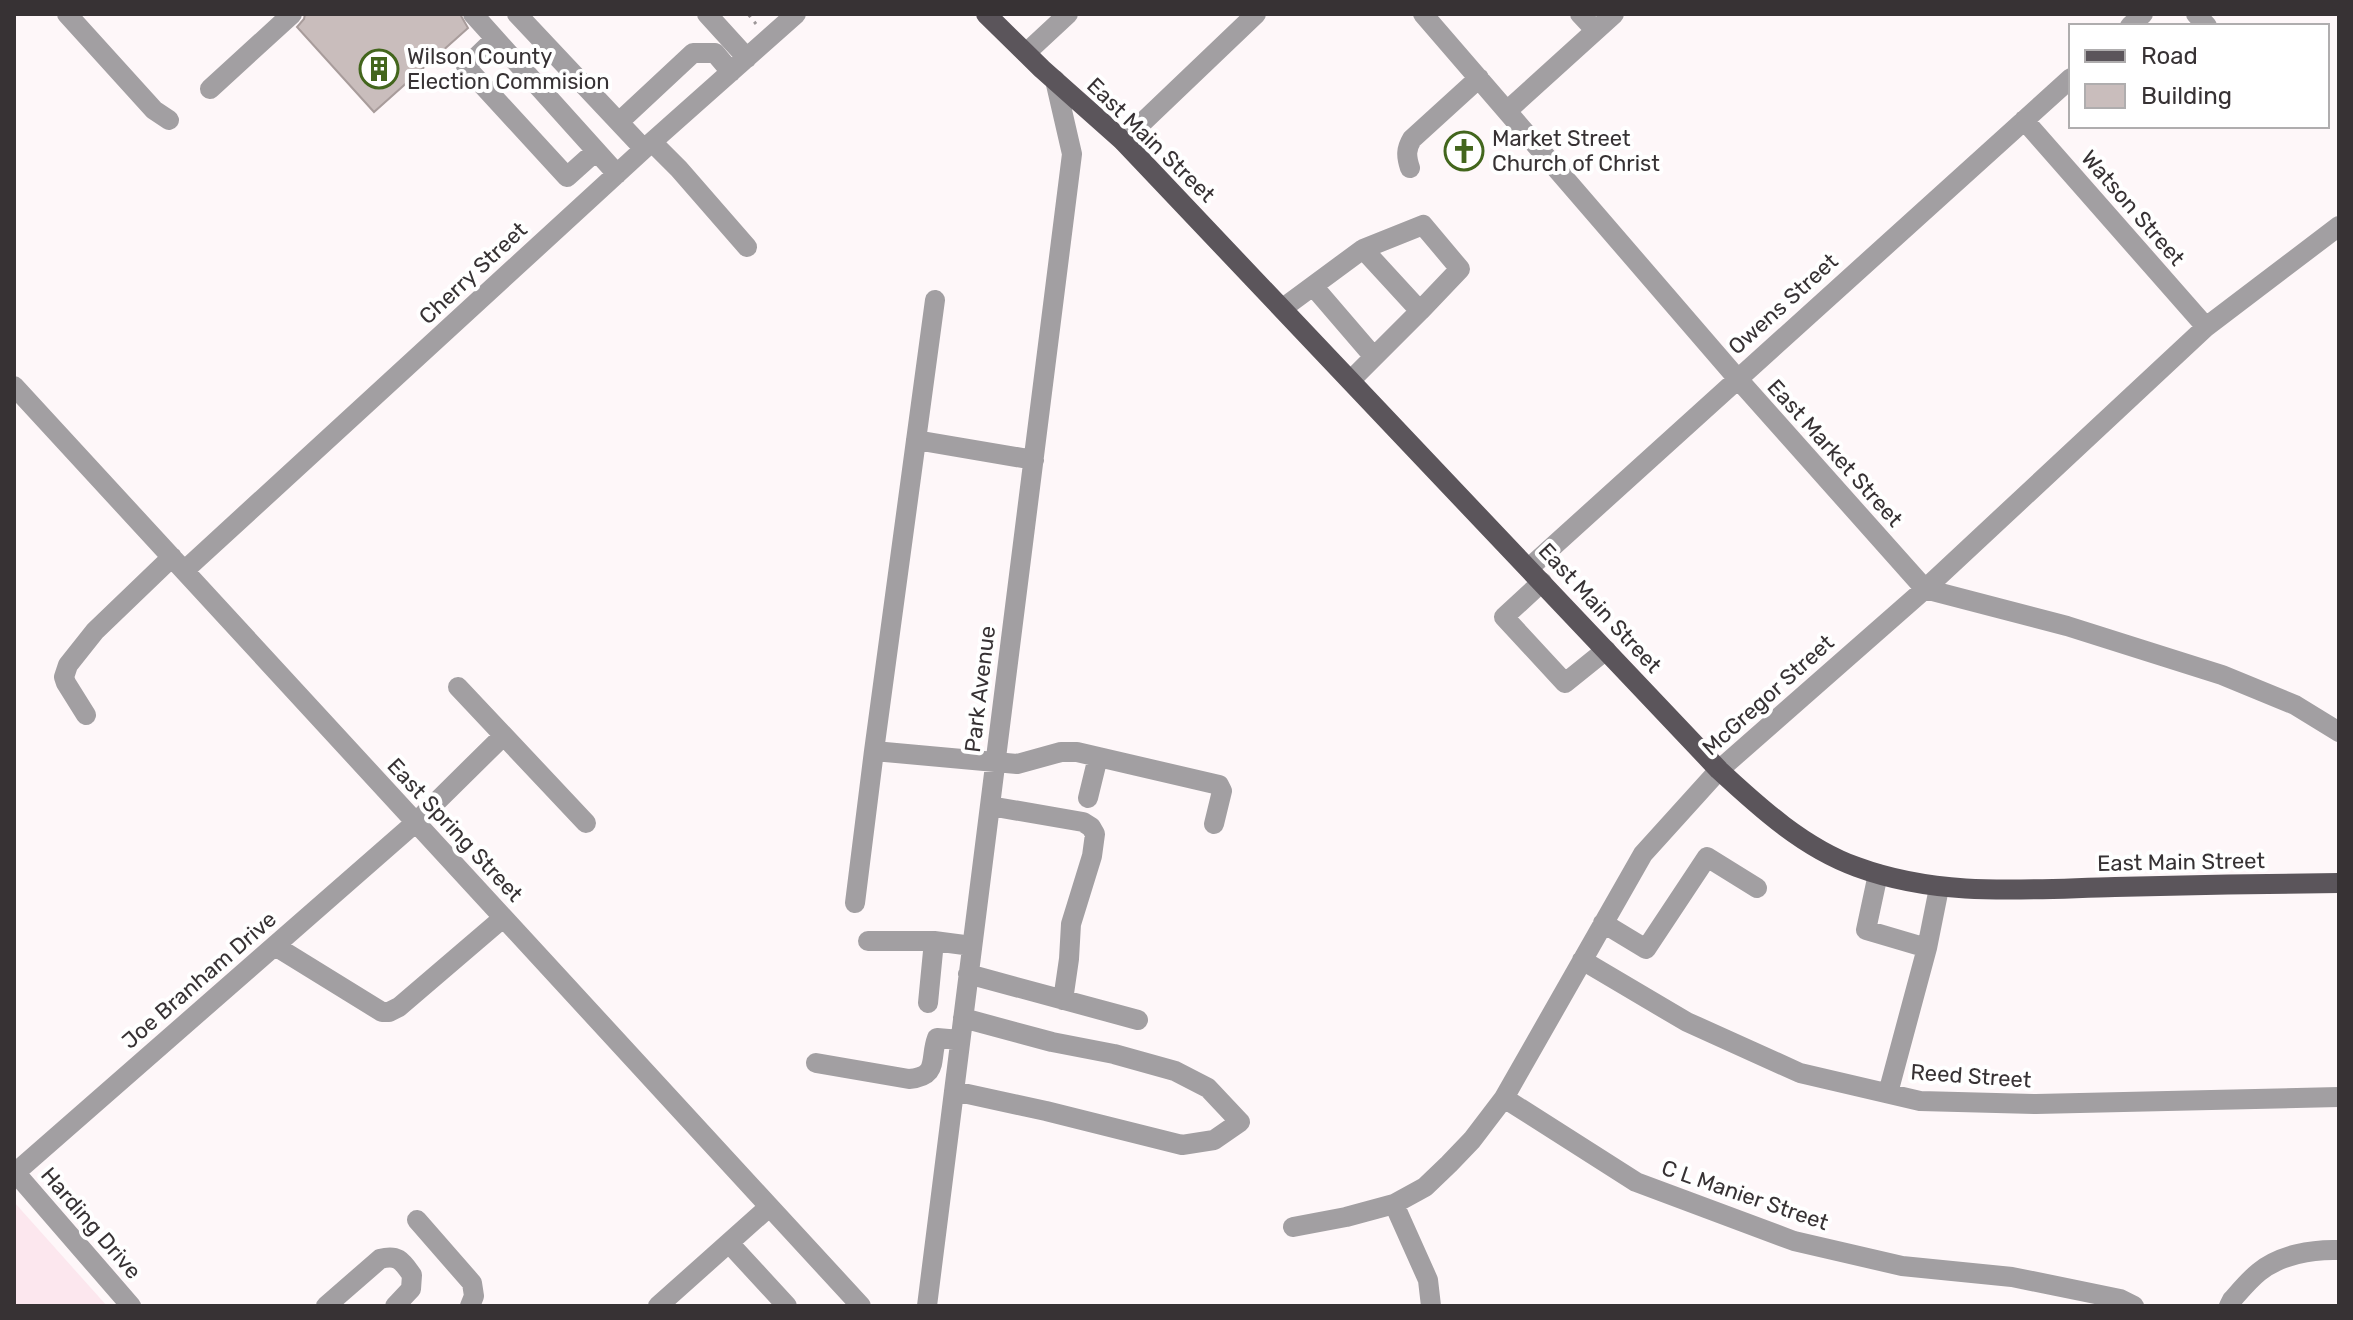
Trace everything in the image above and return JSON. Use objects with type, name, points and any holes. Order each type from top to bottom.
[{"type":"main road","name":"East Main Street","points":[[986,14],[1123,141],[1719,770],[1783,826],[1855,867],[1939,888],[2000,890],[2339,883]]},
{"type":"street","points":[[67,14],[154,110],[169,120]]},
{"type":"street","points":[[210,89],[292,14]]},
{"type":"street","points":[[473,14],[617,174]]},
{"type":"street","points":[[517,14],[619,122],[679,169],[747,247]]},
{"type":"street","points":[[707,14],[747,58]]},
{"type":"street","name":"Cherry Street","points":[[86,715],[64,677],[68,665],[95,631],[178,563],[796,14]]},
{"type":"street","points":[[1026,53],[1068,14]]},
{"type":"street","points":[[1123,141],[1256,14]]},
{"type":"street","name":"East Market Street","points":[[1423,14],[1737,378],[1925,589]]},
{"type":"street","points":[[1580,14],[1595,30]]},
{"type":"street","points":[[1507,111],[1614,14]]},
{"type":"street","points":[[495,39],[466,67],[567,177],[596,151]]},
{"type":"street","points":[[619,122],[693,53],[715,53],[731,72]]},
{"type":"street","points":[[1410,168],[1406,156],[1412,139],[1479,78]]},
{"type":"street","name":"Park Avenue","points":[[927,1306],[1072,154],[1055,80]]},
{"type":"street","name":"Owens Street","points":[[1606,650],[1565,683],[1504,617],[1536,575],[1737,378],[2069,80]]},
{"type":"street","name":"Watson Street","points":[[2024,120],[2206,327]]},
{"type":"street","points":[[1283,308],[1363,249],[1423,225],[1460,269],[1351,380]]},
{"type":"street","name":"McGregor Street","points":[[1293,1227],[1394,1204],[1425,1187],[1472,1140],[1504,1098],[1643,854],[1719,770],[1925,589],[2206,327],[2339,226]]},
{"type":"street","points":[[1363,249],[1420,311]]},
{"type":"street","points":[[1313,286],[1374,357]]},
{"type":"street","points":[[855,903],[935,300]]},
{"type":"street","name":"East Spring Street","points":[[14,386],[861,1306]]},
{"type":"street","points":[[916,440],[1034,460]]},
{"type":"street","points":[[1925,589],[2067,626],[2222,675],[2295,705],[2339,732]]},
{"type":"street","points":[[458,687],[586,823]]},
{"type":"street","name":"Joe Branham Drive","points":[[15,1172],[415,823],[503,736]]},
{"type":"street","points":[[874,751],[995,764],[1017,764],[1061,752],[1077,752],[1219,785],[1222,791],[1214,824]]},
{"type":"street","points":[[1088,798],[1098,757]]},
{"type":"street","points":[[990,806],[1083,822],[1095,834],[1092,856],[1071,924],[1063,1000]]},
{"type":"street","points":[[1603,923],[1646,949],[1707,857],[1757,888]]},
{"type":"street","points":[[1878,874],[1866,930],[1927,948]]},
{"type":"street","points":[[1888,1093],[1927,948],[1939,888]]},
{"type":"street","points":[[275,946],[382,1012],[389,1012],[399,1007],[503,918]]},
{"type":"street","points":[[868,941],[934,941],[972,946]]},
{"type":"street","points":[[928,1003],[934,941]]},
{"type":"street","name":"Reed Street","points":[[1582,960],[1687,1022],[1800,1073],[1920,1101],[2036,1104],[2339,1097]]},
{"type":"street","points":[[968,974],[1138,1020]]},
{"type":"street","points":[[954,1091],[1182,1145],[1214,1140],[1240,1122],[1208,1088],[1175,1071],[963,1018]]},
{"type":"street","points":[[816,1063],[909,1079],[923,1078],[932,1065],[937,1038],[960,1040]]},
{"type":"street","name":"C L Manier Street","points":[[1504,1098],[1636,1182],[1794,1241],[1902,1266],[2012,1277],[2120,1299],[2134,1306]]},
{"type":"street","name":"Harding Drive","points":[[15,1172],[131,1306]]},
{"type":"street","points":[[1394,1204],[1428,1280],[1431,1306]]},
{"type":"street","points":[[658,1306],[769,1207]]},
{"type":"street","points":[[417,1220],[472,1283],[474,1296],[470,1306]]},
{"type":"street","points":[[729,1243],[787,1306]]},
{"type":"street","points":[[2229,1306],[2259,1271],[2285,1257],[2324,1249],[2339,1250]]},
{"type":"street","points":[[326,1306],[380,1259],[390,1256],[401,1261],[412,1275],[411,1289],[395,1306]]},
{"type":"path","points":[[748,14],[762,29]]},
{"type":"shaded area","points":[[14,1202],[107,1306],[14,1306]]},
{"type":"building","name":"Wilson County Election Commision","points":[[305,14],[460,14],[468,28],[374,112],[297,27]]},
{"type":"place","name":"Wilson County Election Commision","points":[[379,69]]},
{"type":"place","name":"Market Street Church of Christ","points":[[1464,151]]}]
